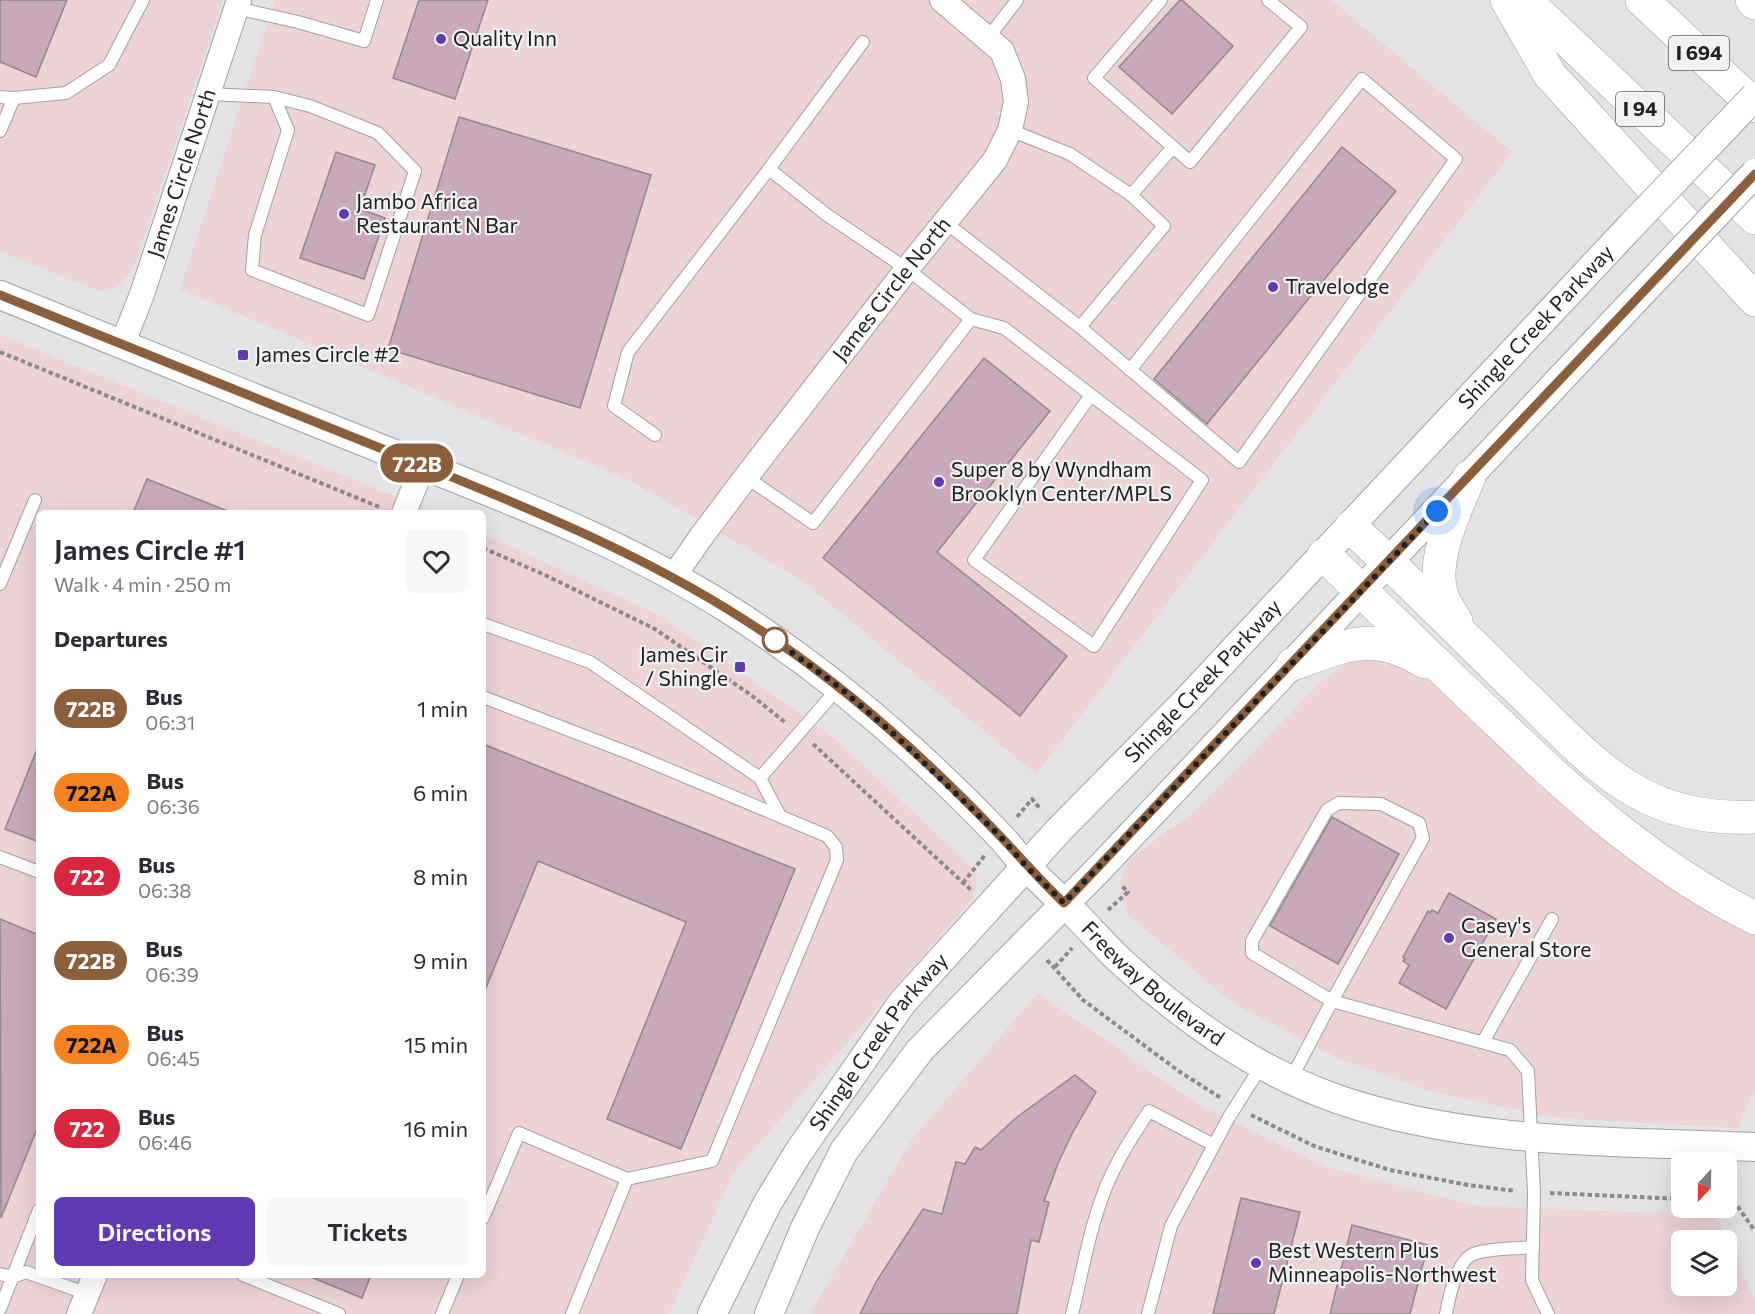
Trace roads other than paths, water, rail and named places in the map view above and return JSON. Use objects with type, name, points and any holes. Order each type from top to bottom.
[{"type":"highway","points":[[1507,0],[1550,75],[1755,300]]},
{"type":"highway","name":"I 94","points":[[1525,0],[1755,218]]},
{"type":"highway","name":"I 694","points":[[1642,0],[1755,106]]},
{"type":"highway","points":[[1469,477],[1449,525],[1440,563],[1440,580],[1442,594],[1450,611],[1476,649]]},
{"type":"highway","points":[[1351,526],[1607,773],[1637,792],[1661,804],[1685,812],[1710,816],[1755,817]]},
{"type":"highway","points":[[1324,555],[1562,784],[1608,822],[1671,868],[1755,918]]},
{"type":"highway","points":[[1293,664],[1344,646],[1377,643],[1408,652],[1449,677]]},
{"type":"street","name":"James Circle North","points":[[674,576],[700,537],[746,477],[907,269],[995,160],[1010,130],[1016,102],[1013,79],[1002,51],[942,0]]},
{"type":"street","name":"James Circle North","points":[[122,345],[142,294],[238,4]]},
{"type":"street","name":"Shingle Creek Parkway","points":[[712,1314],[767,1204],[798,1153],[902,1003],[1026,866],[1324,555],[1755,96]]},
{"type":"street","name":"Shingle Creek Parkway","points":[[769,1314],[805,1228],[844,1151],[920,1050],[1293,664],[1755,174]]},
{"type":"street","name":"Freeway Boulevard","points":[[0,295],[423,465],[603,541],[674,576],[778,642],[839,687],[912,751],[1000,836],[1026,866],[1132,971],[1215,1036],[1262,1065],[1332,1097],[1376,1111],[1453,1128],[1531,1138],[1755,1147]]},
{"type":"street","points":[[395,510],[423,465]]},
{"type":"lane","points":[[0,97],[14,98],[66,93],[109,65],[142,0]]},
{"type":"lane","points":[[238,4],[364,41],[377,0]]},
{"type":"lane","points":[[988,38],[1017,0]]},
{"type":"lane","points":[[1161,0],[1094,78],[1190,162],[1301,27],[1268,0]]},
{"type":"lane","points":[[655,435],[614,406],[628,352],[864,42]]},
{"type":"lane","points":[[946,223],[1080,327],[1130,370],[1239,462],[1456,159],[1362,79],[1130,370]]},
{"type":"lane","points":[[209,94],[274,98],[310,106],[378,133],[415,171],[368,315],[252,270],[255,235],[288,130],[274,98]]},
{"type":"lane","points":[[0,131],[14,98]]},
{"type":"lane","points":[[1010,130],[1070,154],[1131,195],[1164,226],[1080,327]]},
{"type":"lane","points":[[1131,195],[1173,147]]},
{"type":"lane","points":[[769,169],[827,215],[907,269],[970,320],[1004,328],[1202,480],[1094,646],[974,560],[1091,395]]},
{"type":"lane","points":[[746,477],[813,523],[970,320]]},
{"type":"lane","points":[[0,584],[35,500]]},
{"type":"lane","points":[[486,625],[590,662],[760,778],[780,816]]},
{"type":"lane","points":[[760,778],[839,687]]},
{"type":"lane","points":[[486,697],[634,755],[827,836],[836,847],[837,860],[712,1161],[627,1179],[519,1133],[486,1211]]},
{"type":"lane","points":[[1291,1079],[1332,1001],[1423,838],[1419,823],[1381,804],[1339,803],[1327,810],[1252,941],[1252,953],[1332,1001],[1510,1050],[1528,1071],[1534,1193],[1532,1280],[1545,1312]]},
{"type":"lane","points":[[0,857],[36,871]]},
{"type":"lane","points":[[1483,1042],[1552,919]]},
{"type":"lane","points":[[1148,1314],[1171,1226],[1214,1145],[1262,1065]]},
{"type":"lane","points":[[1072,1314],[1104,1191],[1125,1147],[1149,1111],[1214,1145]]},
{"type":"lane","points":[[572,1314],[627,1179]]},
{"type":"lane","points":[[0,1309],[36,1217]]},
{"type":"lane","points":[[1446,1314],[1451,1287],[1462,1266],[1474,1253],[1533,1247]]},
{"type":"lane","points":[[0,1274],[13,1277],[26,1272],[36,1276]]},
{"type":"lane","points":[[43,1278],[87,1294]]},
{"type":"lane","points":[[250,1278],[339,1314]]},
{"type":"lane","points":[[442,1314],[457,1278]]},
{"type":"place","name":"Quality Inn","points":[[441,39]]},
{"type":"place","name":"Jambo Africa Restaurant N Bar","points":[[344,214]]},
{"type":"place","name":"Travelodge","points":[[1273,287]]},
{"type":"place","name":"James Circle #2","points":[[243,355]]},
{"type":"place","name":"Super 8 by Wyndham Brooklyn Center/MPLS","points":[[939,482]]},
{"type":"place","name":"James Cir / Shingle","points":[[740,667]]},
{"type":"place","name":"Casey's General Store","points":[[1449,938]]},
{"type":"place","name":"Best Western Plus Minneapolis-Northwest","points":[[1256,1263]]}]
